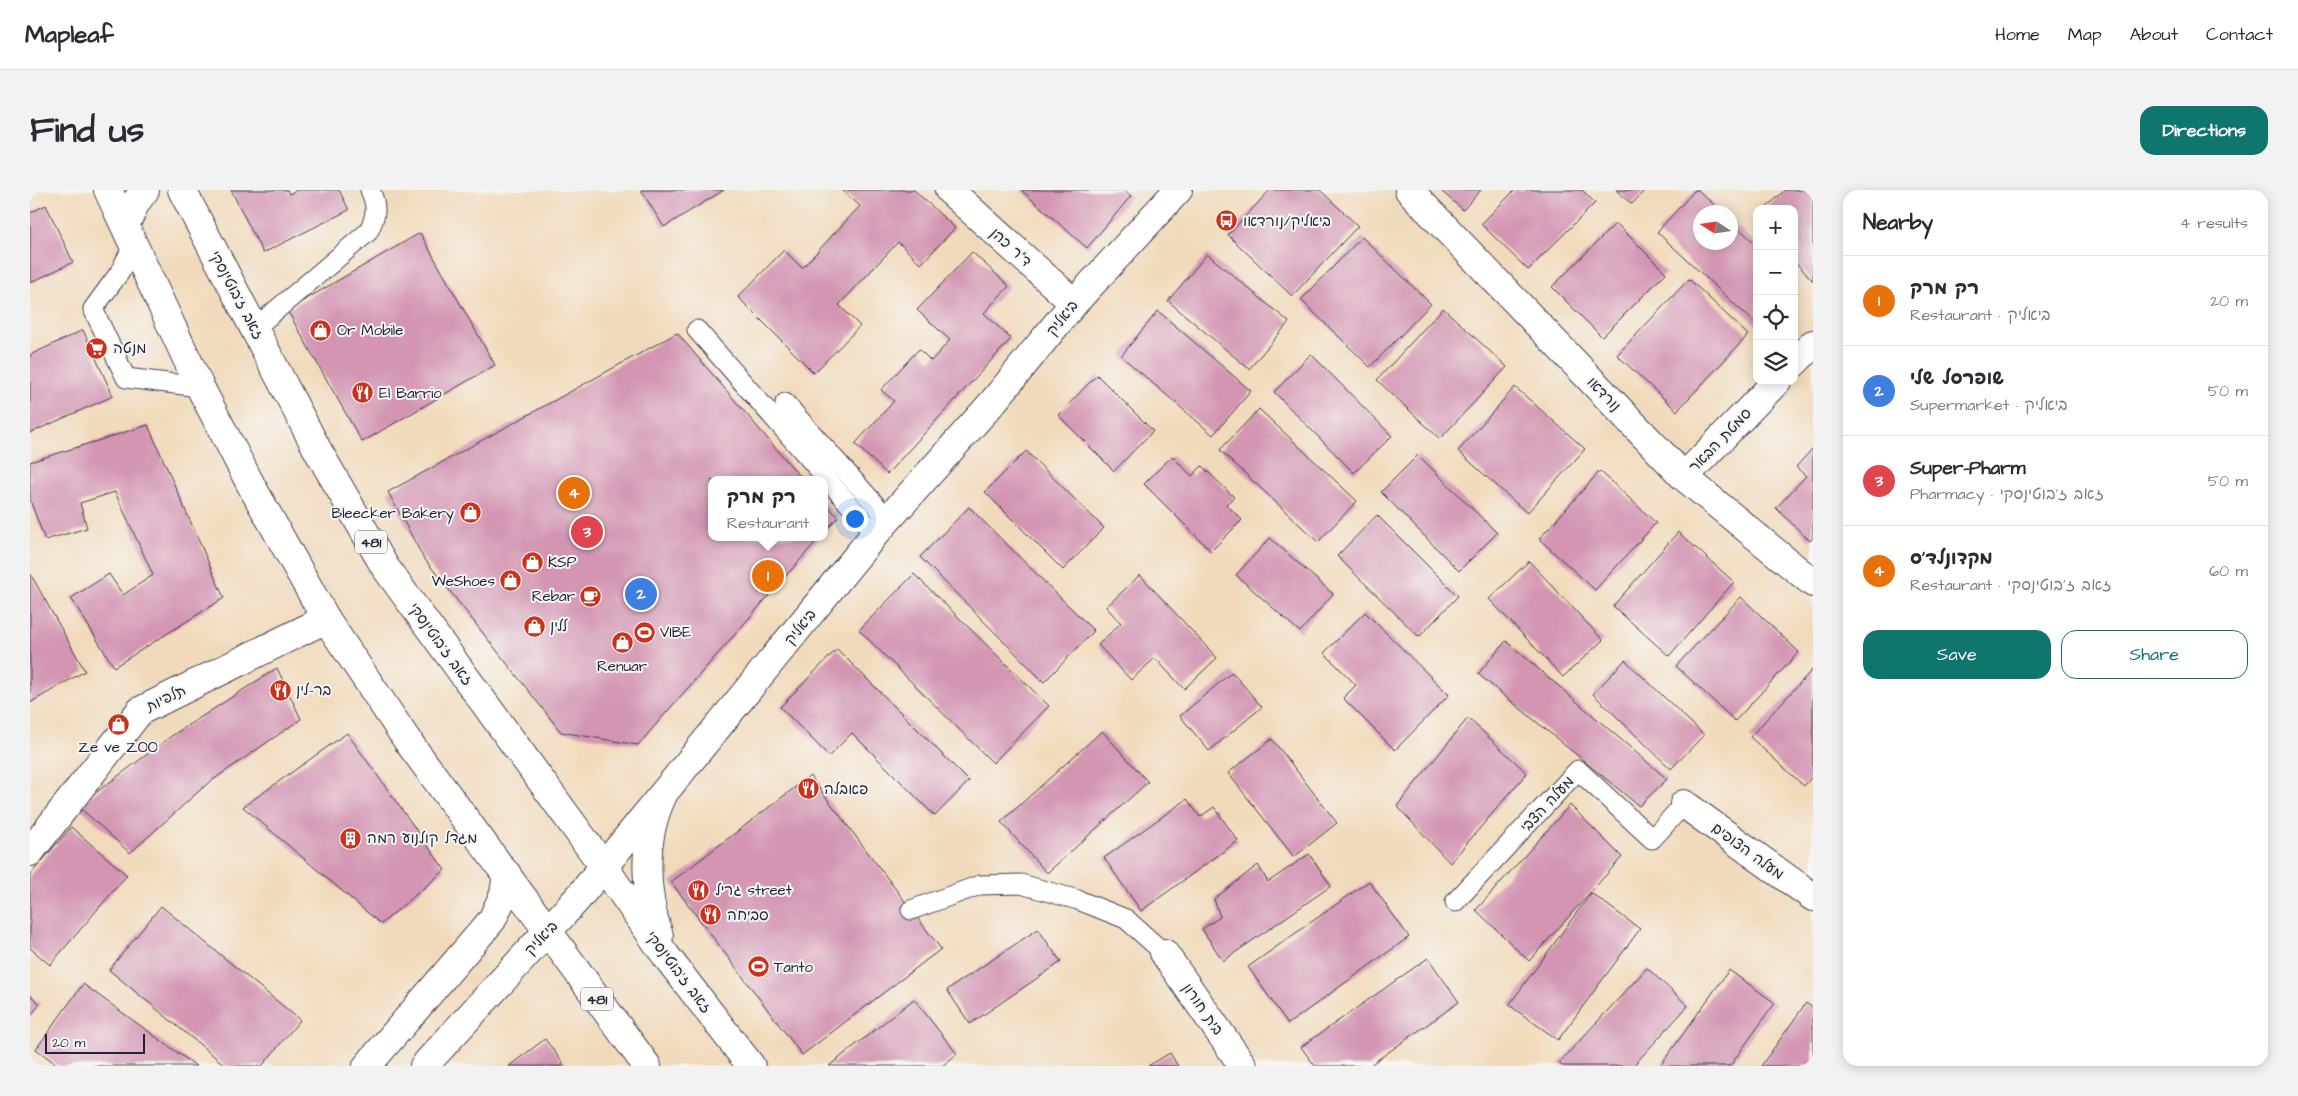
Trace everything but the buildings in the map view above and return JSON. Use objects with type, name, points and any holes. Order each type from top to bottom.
[{"type":"street","name":"481","points":[[108,190],[200,387],[251,485],[326,619],[407,740],[508,874],[547,932],[646,1066]]},
{"type":"street","points":[[129,235],[136,202],[145,190]]},
{"type":"street","name":"זאב ז'בוטינסקי","points":[[182,190],[317,449],[385,567],[604,867],[666,956],[750,1066]]},
{"type":"street","name":"ד\"ר כהן","points":[[949,190],[1074,303]]},
{"type":"street","name":"ביאליק","points":[[424,1066],[604,867],[882,527],[993,402],[1074,303],[1178,190]]},
{"type":"street","name":"נורדאו","points":[[1409,190],[1684,477],[1813,584]]},
{"type":"street","points":[[1798,360],[1813,344]]},
{"type":"street","name":"סמטת הבאר","points":[[1684,477],[1773,385]]},
{"type":"street","name":"תלפיות","points":[[35,835],[140,711],[251,658],[326,619]]},
{"type":"street","points":[[662,797],[656,810],[651,832],[648,881],[656,925],[666,956]]},
{"type":"street","name":"מעלה הצופים","points":[[1684,804],[1813,898]]},
{"type":"street","points":[[367,1066],[492,920],[504,894],[508,874]]},
{"type":"street","name":"בית חורון","points":[[1164,953],[1243,1066]]},
{"type":"lane","points":[[255,328],[368,232],[376,217],[370,190]]},
{"type":"lane","points":[[129,235],[120,272],[93,309],[126,378],[200,387]]},
{"type":"lane","points":[[697,330],[882,527]]},
{"type":"lane","points":[[785,403],[882,527]]},
{"type":"lane","name":"מעלה הצבי","points":[[1455,902],[1578,770],[1652,839],[1684,804]]},
{"type":"lane","points":[[911,910],[980,885],[1021,884],[1078,900],[1126,919],[1164,953]]},
{"type":"place","name":"ביאליק/נורדאו","points":[[1227,221]]},
{"type":"place","name":"Or Mobile","points":[[321,330]]},
{"type":"place","name":"מנטה","points":[[97,348]]},
{"type":"place","name":"El Barrio","points":[[363,393]]},
{"type":"place","name":"מקדונלד'ס","points":[[574,493]]},
{"type":"place","name":"Bleecker Bakery","points":[[470,513]]},
{"type":"place","name":"Super-Pharm","points":[[587,532]]},
{"type":"place","name":"KSP","points":[[532,562]]},
{"type":"place","name":"רק מרק","points":[[768,576]]},
{"type":"place","name":"WeShoes","points":[[511,581]]},
{"type":"place","name":"שופרסל שלי","points":[[641,594]]},
{"type":"place","name":"Rebar","points":[[591,596]]},
{"type":"place","name":"ללין","points":[[534,626]]},
{"type":"place","name":"VIBE","points":[[644,632]]},
{"type":"place","name":"Renuar","points":[[622,643]]},
{"type":"place","name":"בר-לין","points":[[280,690]]},
{"type":"place","name":"Ze ve ZOO","points":[[118,724]]},
{"type":"place","name":"פאבלה","points":[[808,789]]},
{"type":"place","name":"מגדל קולנוע רמה","points":[[351,838]]},
{"type":"place","name":"גריל street","points":[[699,890]]},
{"type":"place","name":"סביחה","points":[[711,915]]},
{"type":"place","name":"Tanto","points":[[758,967]]}]
